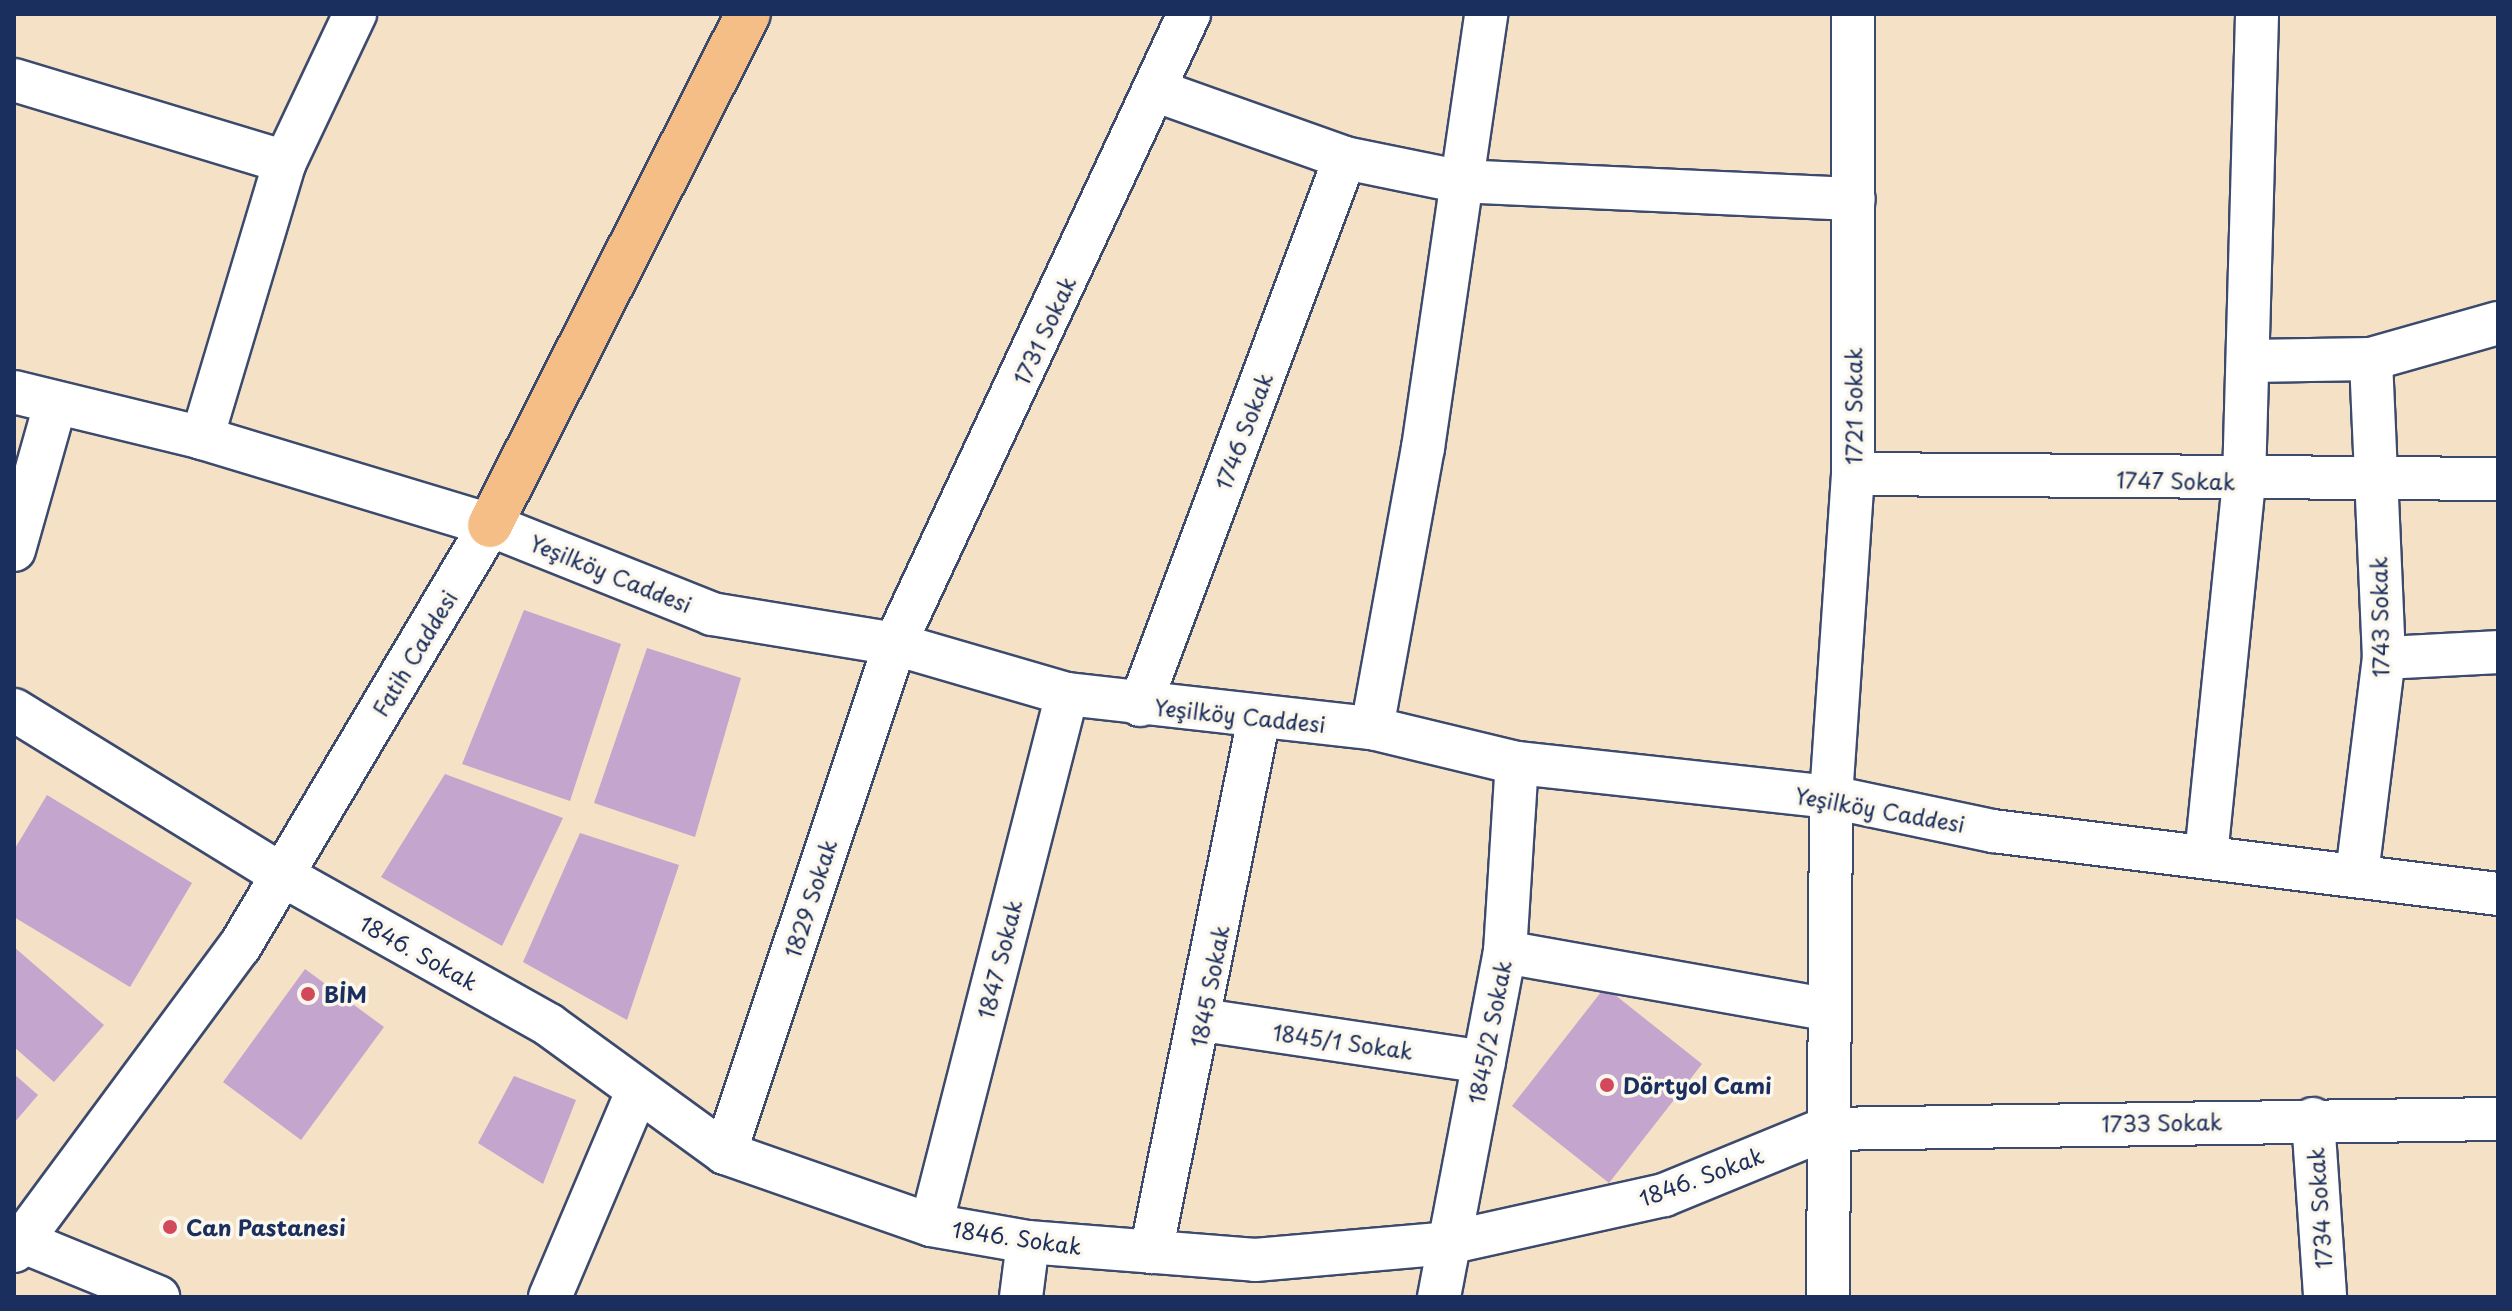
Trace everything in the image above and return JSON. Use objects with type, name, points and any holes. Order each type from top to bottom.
[{"type":"main road","name":"Fatih Caddesi","points":[[490,525],[748,14]]},
{"type":"street","points":[[202,438],[285,162],[355,14]]},
{"type":"street","name":"1731 Sokak","points":[[895,644],[1157,91],[1189,14]]},
{"type":"street","points":[[1372,728],[1423,448],[1457,181],[1486,14]]},
{"type":"street","name":"1721 Sokak","points":[[1828,1297],[1825,1129],[1831,797],[1853,474],[1853,14]]},
{"type":"street","points":[[2206,856],[2244,481],[2257,14]]},
{"type":"street","points":[[14,80],[285,162]]},
{"type":"street","points":[[1157,91],[1345,158],[1457,181],[1854,199]]},
{"type":"street","name":"1746 Sokak","points":[[1140,705],[1345,158]]},
{"type":"street","points":[[2249,361],[2371,359],[2498,323]]},
{"type":"street","name":"1743 Sokak","points":[[2357,874],[2384,658],[2371,359]]},
{"type":"street","name":"Yeşilköy Caddesi","points":[[14,392],[55,405],[202,438],[490,525],[712,614],[895,644],[1067,694],[1140,705],[1372,728],[1517,763],[1831,797],[1993,831],[2498,894]]},
{"type":"street","points":[[14,550],[55,405]]},
{"type":"street","name":"1747 Sokak","points":[[1853,474],[2244,481],[2498,479]]},
{"type":"street","name":"Fatih Caddesi","points":[[16,1244],[142,1085],[282,875],[490,525]]},
{"type":"street","name":"1829 Sokak","points":[[725,1153],[895,644]]},
{"type":"street","points":[[2384,658],[2498,652]]},
{"type":"street","name":"1847 Sokak","points":[[931,1225],[1067,694]]},
{"type":"street","name":"1846. Sokak","points":[[14,710],[282,875],[549,1025],[636,1094],[725,1153],[931,1225],[1028,1242],[1255,1260],[1448,1243],[1664,1195],[1825,1129]]},
{"type":"street","name":"1845 Sokak","points":[[1151,1252],[1203,1020],[1259,718]]},
{"type":"street","name":"1845/2 Sokak","points":[[1439,1297],[1505,952],[1517,763]]},
{"type":"street","points":[[1505,952],[1829,1010]]},
{"type":"street","name":"1845/1 Sokak","points":[[1203,1020],[1484,1062]]},
{"type":"street","points":[[550,1297],[636,1094]]},
{"type":"street","name":"1733 Sokak","points":[[1825,1129],[2313,1119],[2498,1119]]},
{"type":"street","name":"1734 Sokak","points":[[2313,1119],[2325,1297]]},
{"type":"street","points":[[1021,1297],[1028,1242]]},
{"type":"street","points":[[16,1244],[158,1297]]},
{"type":"building","points":[[524,610],[621,644],[570,801],[462,764]]},
{"type":"building","points":[[647,648],[741,678],[695,837],[594,803]]},
{"type":"building","points":[[445,774],[563,818],[502,946],[381,877]]},
{"type":"building","points":[[47,795],[192,883],[130,987],[14,917],[14,850]]},
{"type":"building","points":[[580,833],[679,865],[627,1020],[523,962]]},
{"type":"building","points":[[14,947],[104,1025],[54,1082],[14,1047]]},
{"type":"building","points":[[305,969],[384,1027],[301,1140],[223,1082]]},
{"type":"building","name":"Dörtyol Cami","points":[[1605,987],[1702,1064],[1609,1183],[1512,1106]]},
{"type":"building","points":[[14,1074],[38,1095],[14,1123]]},
{"type":"building","points":[[514,1076],[576,1100],[543,1184],[478,1143]]},
{"type":"place","name":"BİM","points":[[308,994]]},
{"type":"place","name":"Dörtyol Cami","points":[[1607,1085]]},
{"type":"place","name":"Can Pastanesi","points":[[170,1227]]}]
